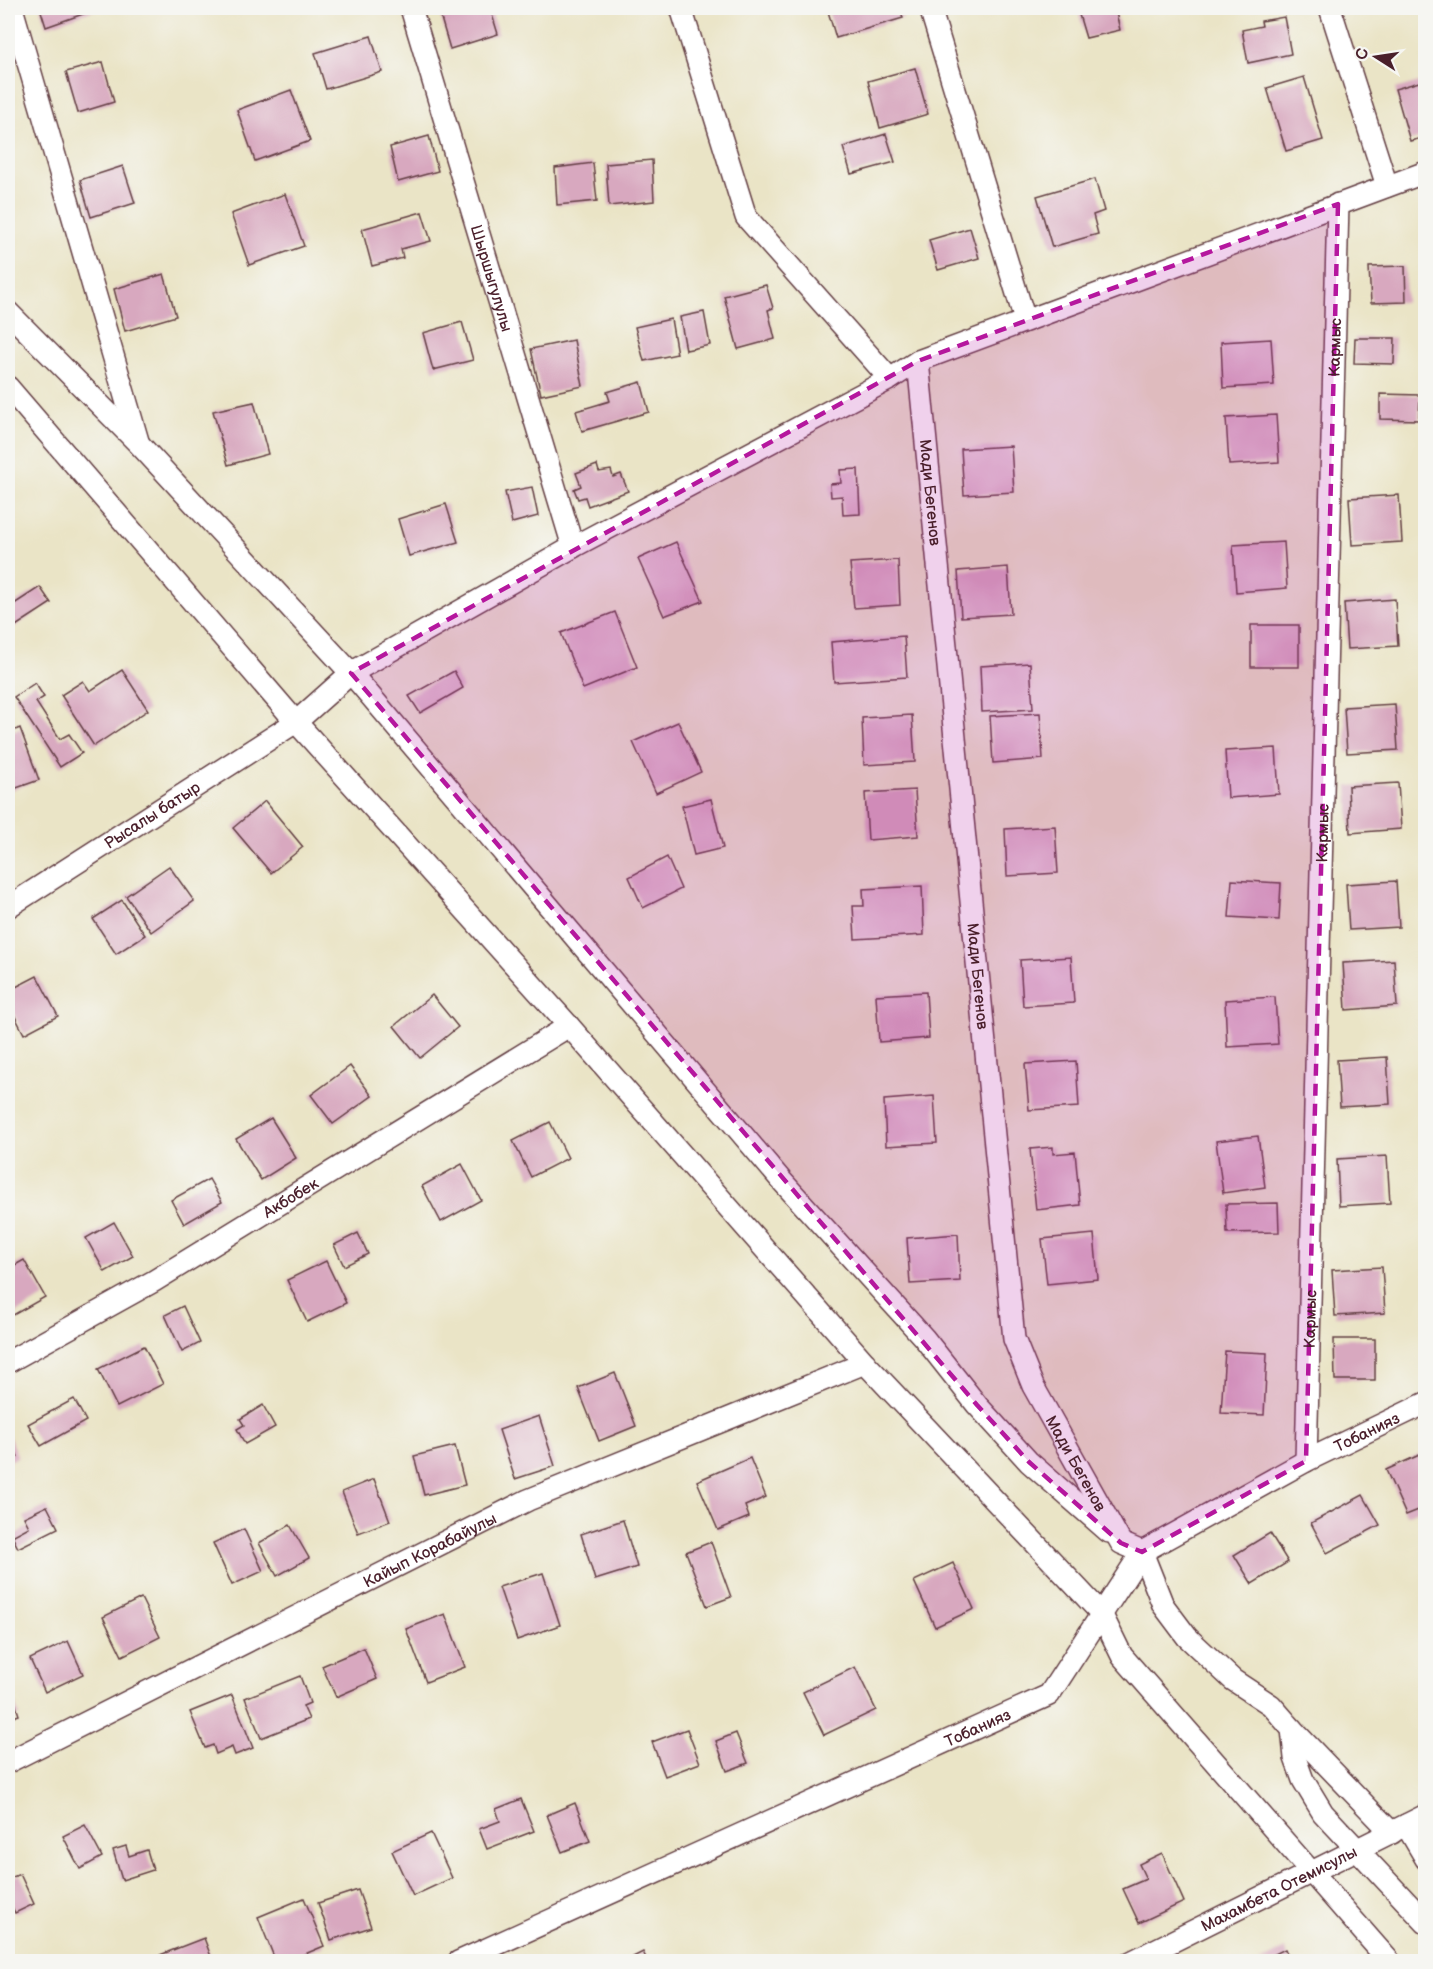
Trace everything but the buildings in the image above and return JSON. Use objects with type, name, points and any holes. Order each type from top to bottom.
[{"type":"street","points":[[12,8],[139,444]]},
{"type":"street","name":"Шыршыгулулы","points":[[411,8],[573,547]]},
{"type":"street","points":[[681,8],[746,217],[890,380]]},
{"type":"street","points":[[930,8],[1025,320]]},
{"type":"street","points":[[1330,8],[1387,186]]},
{"type":"street","name":"Рысалы батыр","points":[[8,907],[296,722],[351,674],[573,547],[890,380],[918,361],[1425,172]]},
{"type":"street","name":"Кармыс","points":[[1306,1461],[1338,204]]},
{"type":"street","points":[[8,312],[139,444],[351,674],[781,1180],[924,1338],[977,1405],[1029,1462],[1121,1543],[1142,1551],[1163,1605],[1187,1637],[1233,1680],[1271,1706],[1292,1729],[1399,1829],[1425,1859]]},
{"type":"street","name":"Мади Бегенов","points":[[918,361],[1014,1339],[1033,1386],[1121,1543]]},
{"type":"street","points":[[8,387],[296,722],[569,1026],[865,1363],[1101,1613],[1122,1656],[1390,1962]]},
{"type":"street","name":"Акбобек","points":[[8,1362],[154,1281],[569,1026]]},
{"type":"street","name":"Кайып Корабайулы","points":[[8,1762],[528,1500],[865,1363]]},
{"type":"street","name":"Тобанияз","points":[[458,1962],[1049,1695],[1142,1551],[1306,1461],[1425,1403]]},
{"type":"street","points":[[1292,1729],[1295,1758],[1303,1780],[1323,1813],[1425,1923]]},
{"type":"street","name":"Махамбета Отемисулы","points":[[1131,1962],[1425,1815]]},
{"type":"highlighted area","points":[[1338,204],[1306,1461],[1142,1552],[1121,1543],[1029,1462],[977,1405],[351,673],[918,361]]}]
